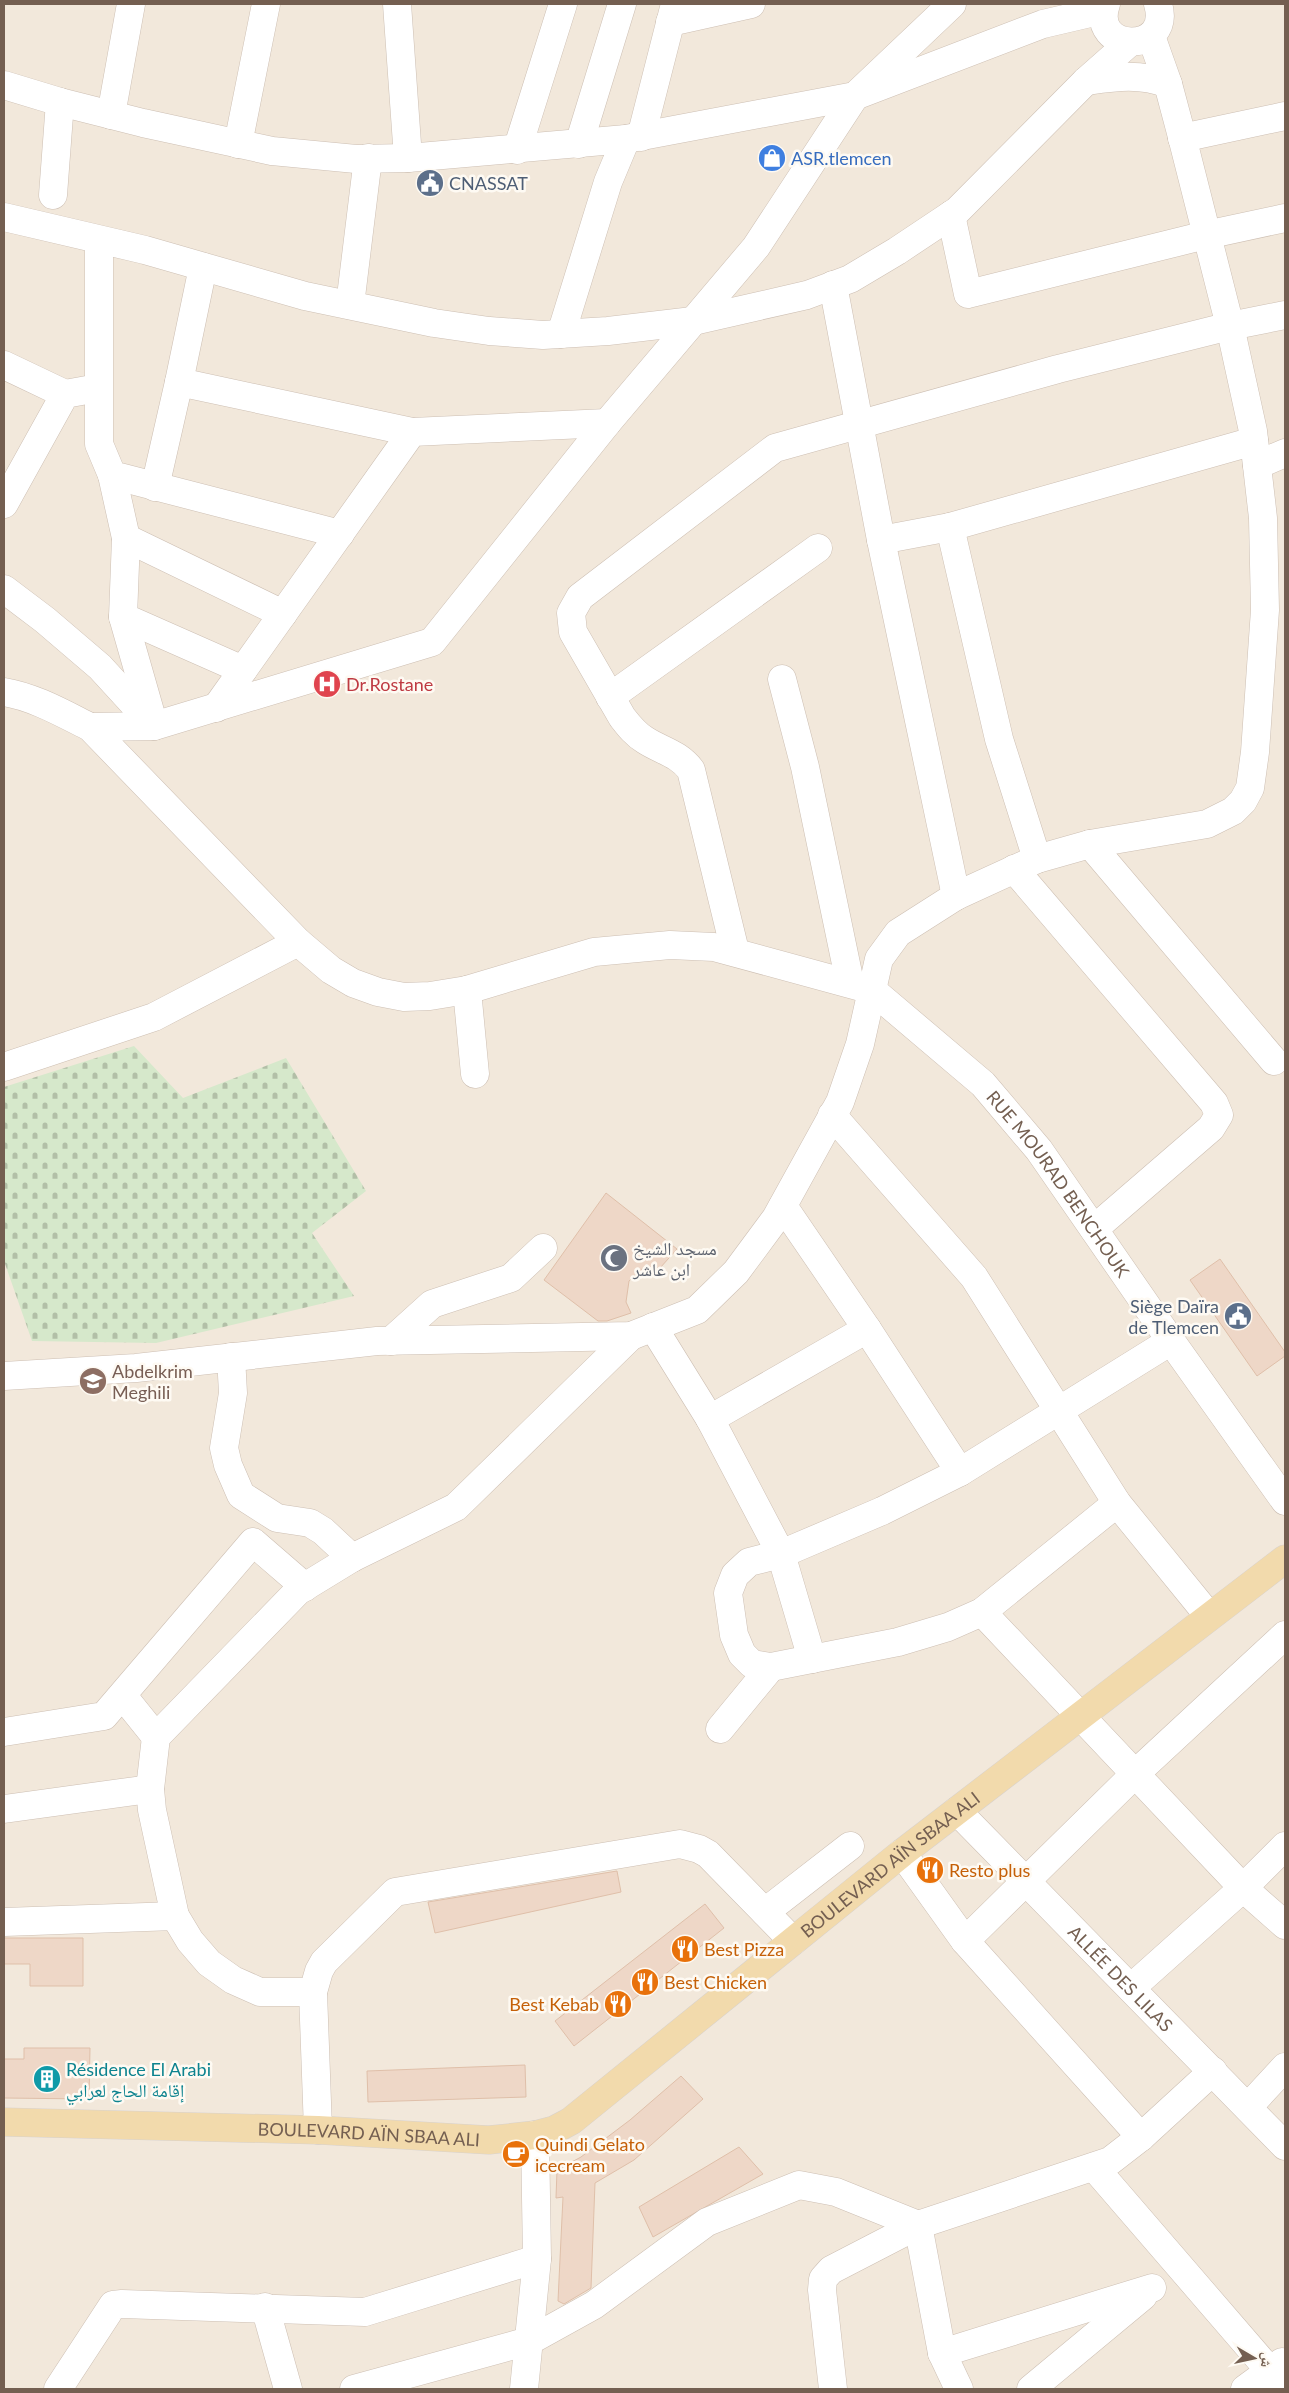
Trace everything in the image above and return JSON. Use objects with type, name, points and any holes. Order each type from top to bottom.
[{"type":"main road","name":"BOULEVARD AÏN SBAA ALI","points":[[4,2122],[318,2130],[489,2140],[535,2135],[554,2130],[571,2121],[902,1852],[1285,1559]]},
{"type":"street","points":[[111,115],[131,4]]},
{"type":"street","points":[[238,144],[266,4]]},
{"type":"street","points":[[397,4],[408,158]]},
{"type":"street","points":[[518,150],[563,4]]},
{"type":"street","points":[[580,144],[622,4]]},
{"type":"street","points":[[561,334],[608,182],[634,138],[672,13],[751,4]]},
{"type":"street","points":[[90,726],[154,726],[432,642],[607,423],[756,247],[855,96],[952,4]]},
{"type":"street","points":[[4,84],[60,102],[111,115],[272,151],[368,158],[408,158],[518,150],[634,138],[855,96],[1043,24],[1119,24],[1157,27],[1160,16],[1158,4]]},
{"type":"street","points":[[4,217],[202,266],[306,296],[434,323],[489,331],[543,335],[694,321],[807,295],[850,279],[890,256],[951,215],[1086,81],[1119,24]]},
{"type":"street","points":[[861,986],[887,945],[898,933],[956,896],[1026,864],[1090,844],[1207,824],[1233,811],[1243,801],[1250,788],[1255,752],[1265,610],[1263,518],[1255,453],[1230,326],[1168,84],[1119,24]]},
{"type":"street","points":[[1086,81],[1118,76],[1140,76],[1168,84]]},
{"type":"street","points":[[53,195],[60,102]]},
{"type":"street","points":[[1182,138],[1285,116]]},
{"type":"street","points":[[350,305],[368,158]]},
{"type":"street","points":[[951,215],[968,294],[1206,235],[1285,218]]},
{"type":"street","points":[[100,240],[99,444],[112,475],[126,538],[123,617],[154,726]]},
{"type":"street","points":[[156,487],[202,266]]},
{"type":"street","points":[[833,285],[881,540],[956,896]]},
{"type":"street","points":[[735,951],[692,770],[677,755],[644,740],[632,730],[610,698],[571,626],[573,607],[580,597],[775,448],[1058,369],[1230,326],[1285,315]]},
{"type":"street","points":[[4,365],[65,394],[98,388]]},
{"type":"street","points":[[179,382],[412,432],[607,423]]},
{"type":"street","points":[[4,504],[65,394]]},
{"type":"street","points":[[216,708],[412,432]]},
{"type":"street","points":[[881,540],[950,527],[1255,453],[1285,453]]},
{"type":"street","points":[[112,475],[340,534]]},
{"type":"street","points":[[950,527],[1026,864],[1214,1103],[1219,1115],[1210,1128],[1094,1229]]},
{"type":"street","points":[[126,538],[283,614]]},
{"type":"street","points":[[610,698],[818,548]]},
{"type":"street","points":[[4,589],[100,667],[154,726]]},
{"type":"street","points":[[123,617],[243,670]]},
{"type":"street","points":[[4,1376],[136,1368],[391,1341],[642,1332],[697,1310],[736,1272],[783,1206],[840,1102],[860,1044],[861,986],[782,678]]},
{"type":"street","points":[[4,692],[19,694],[90,726],[298,942],[331,970],[353,983],[378,992],[404,997],[430,996],[467,990],[594,952],[670,945],[714,947],[735,951],[861,986]]},
{"type":"street","points":[[1090,844],[1274,1060]]},
{"type":"street","points":[[4,1067],[154,1018],[298,942]]},
{"type":"street","name":"RUE MOURAD BENCHOUK","points":[[861,986],[983,1084],[1039,1150],[1285,1501]]},
{"type":"street","points":[[467,990],[475,1074]]},
{"type":"street","points":[[832,1115],[974,1277],[1117,1503],[1209,1616]]},
{"type":"street","points":[[783,1206],[867,1329],[960,1472]]},
{"type":"street","points":[[391,1341],[432,1304],[511,1278],[543,1248]]},
{"type":"street","points":[[710,1419],[867,1329]]},
{"type":"street","points":[[642,1332],[710,1419],[780,1554],[812,1659]]},
{"type":"street","points":[[313,1992],[260,1992],[233,1980],[209,1962],[196,1948],[175,1916],[152,1810],[150,1788],[156,1737],[298,1591],[352,1558],[456,1506],[642,1332]]},
{"type":"street","points":[[1117,1503],[982,1612],[948,1627],[898,1642],[771,1668],[752,1664],[742,1654],[734,1635],[728,1593],[735,1575],[749,1562],[780,1554],[882,1511],[960,1472],[1172,1341]]},
{"type":"street","points":[[231,1357],[233,1393],[224,1448],[228,1465],[242,1495],[276,1518],[310,1523],[323,1531],[352,1558]]},
{"type":"street","points":[[4,1732],[104,1716],[253,1542],[305,1587]]},
{"type":"street","points":[[982,1612],[1243,1888],[1285,1925]]},
{"type":"street","points":[[965,1941],[1136,1773],[1285,1635]]},
{"type":"street","points":[[720,1729],[771,1668]]},
{"type":"street","points":[[123,1696],[156,1737]]},
{"type":"street","points":[[4,1809],[150,1788]]},
{"type":"street","name":"ALLÉE DES LILAS","points":[[957,1811],[1285,2146]]},
{"type":"street","points":[[318,2130],[313,1992],[319,1971],[324,1962],[396,1892],[680,1844],[699,1849],[708,1854],[793,1942]]},
{"type":"street","points":[[765,1912],[850,1846]]},
{"type":"street","points":[[1131,1988],[1243,1888],[1285,1846]]},
{"type":"street","points":[[902,1852],[965,1941],[1141,2137]]},
{"type":"street","points":[[4,1922],[175,1916]]},
{"type":"street","points":[[1248,2107],[1285,2067]]},
{"type":"street","points":[[833,2389],[822,2290],[823,2279],[831,2270],[918,2225],[1110,2162],[1141,2137],[1213,2072]]},
{"type":"street","points":[[524,2389],[537,2259],[535,2135]]},
{"type":"street","points":[[1094,2167],[1276,2373],[1245,2389]]},
{"type":"street","points":[[354,2389],[529,2341],[594,2305],[707,2222],[799,2185],[830,2190],[918,2225]]},
{"type":"street","points":[[918,2225],[942,2353],[959,2389]]},
{"type":"street","points":[[58,2389],[113,2305],[265,2307],[365,2312],[537,2259]]},
{"type":"street","points":[[942,2353],[1152,2288],[1185,2272]]},
{"type":"street","points":[[1031,2389],[1152,2288]]},
{"type":"street","points":[[265,2307],[288,2389]]},
{"type":"shaded area","points":[[4,4],[1285,4],[1285,2389],[4,2389]]},
{"type":"green space","points":[[134,1046],[183,1098],[286,1058],[366,1191],[312,1233],[354,1296],[156,1343],[32,1341],[4,1261],[4,1087]]},
{"type":"building","name":"مسجد الشيخ ابن عاشر","points":[[606,1193],[677,1249],[660,1268],[644,1267],[629,1281],[626,1302],[631,1313],[607,1321],[598,1321],[544,1280]]},
{"type":"building","name":"Siège Daïra de Tlemcen","points":[[1220,1259],[1285,1352],[1285,1356],[1257,1376],[1190,1280]]},
{"type":"building","points":[[617,1871],[621,1892],[435,1933],[428,1902]]},
{"type":"building","points":[[705,1904],[724,1928],[574,2046],[555,2021]]},
{"type":"building","points":[[4,1938],[83,1938],[83,1986],[30,1986],[30,1964],[4,1964]]},
{"type":"building","name":"Résidence El Arabi إقامة الحاج لعرابي","points":[[24,2048],[90,2048],[89,2099],[4,2098],[4,2059],[24,2059]]},
{"type":"building","points":[[525,2065],[526,2097],[368,2102],[367,2071]]},
{"type":"building","points":[[681,2076],[703,2099],[634,2160],[595,2183],[591,2288],[564,2304],[558,2301],[563,2197],[556,2198],[557,2170],[581,2157],[630,2120]]},
{"type":"building","points":[[739,2147],[763,2174],[653,2237],[639,2207]]},
{"type":"place","name":"ASR.tlemcen","points":[[772,158]]},
{"type":"place","name":"CNASSAT","points":[[430,183]]},
{"type":"place","name":"Dr.Rostane","points":[[327,684]]},
{"type":"place","name":"مسجد الشيخ ابن عاشر","points":[[614,1258]]},
{"type":"place","name":"Siège Daïra de Tlemcen","points":[[1238,1316]]},
{"type":"place","name":"Abdelkrim Meghili","points":[[93,1381]]},
{"type":"place","name":"Resto plus","points":[[930,1870]]},
{"type":"place","name":"Best Pizza","points":[[685,1949]]},
{"type":"place","name":"Best Chicken","points":[[645,1982]]},
{"type":"place","name":"Best Kebab","points":[[618,2004]]},
{"type":"place","name":"Résidence El Arabi إقامة الحاج لعرابي","points":[[47,2079]]},
{"type":"place","name":"Quindi Gelato icecream","points":[[516,2154]]}]
